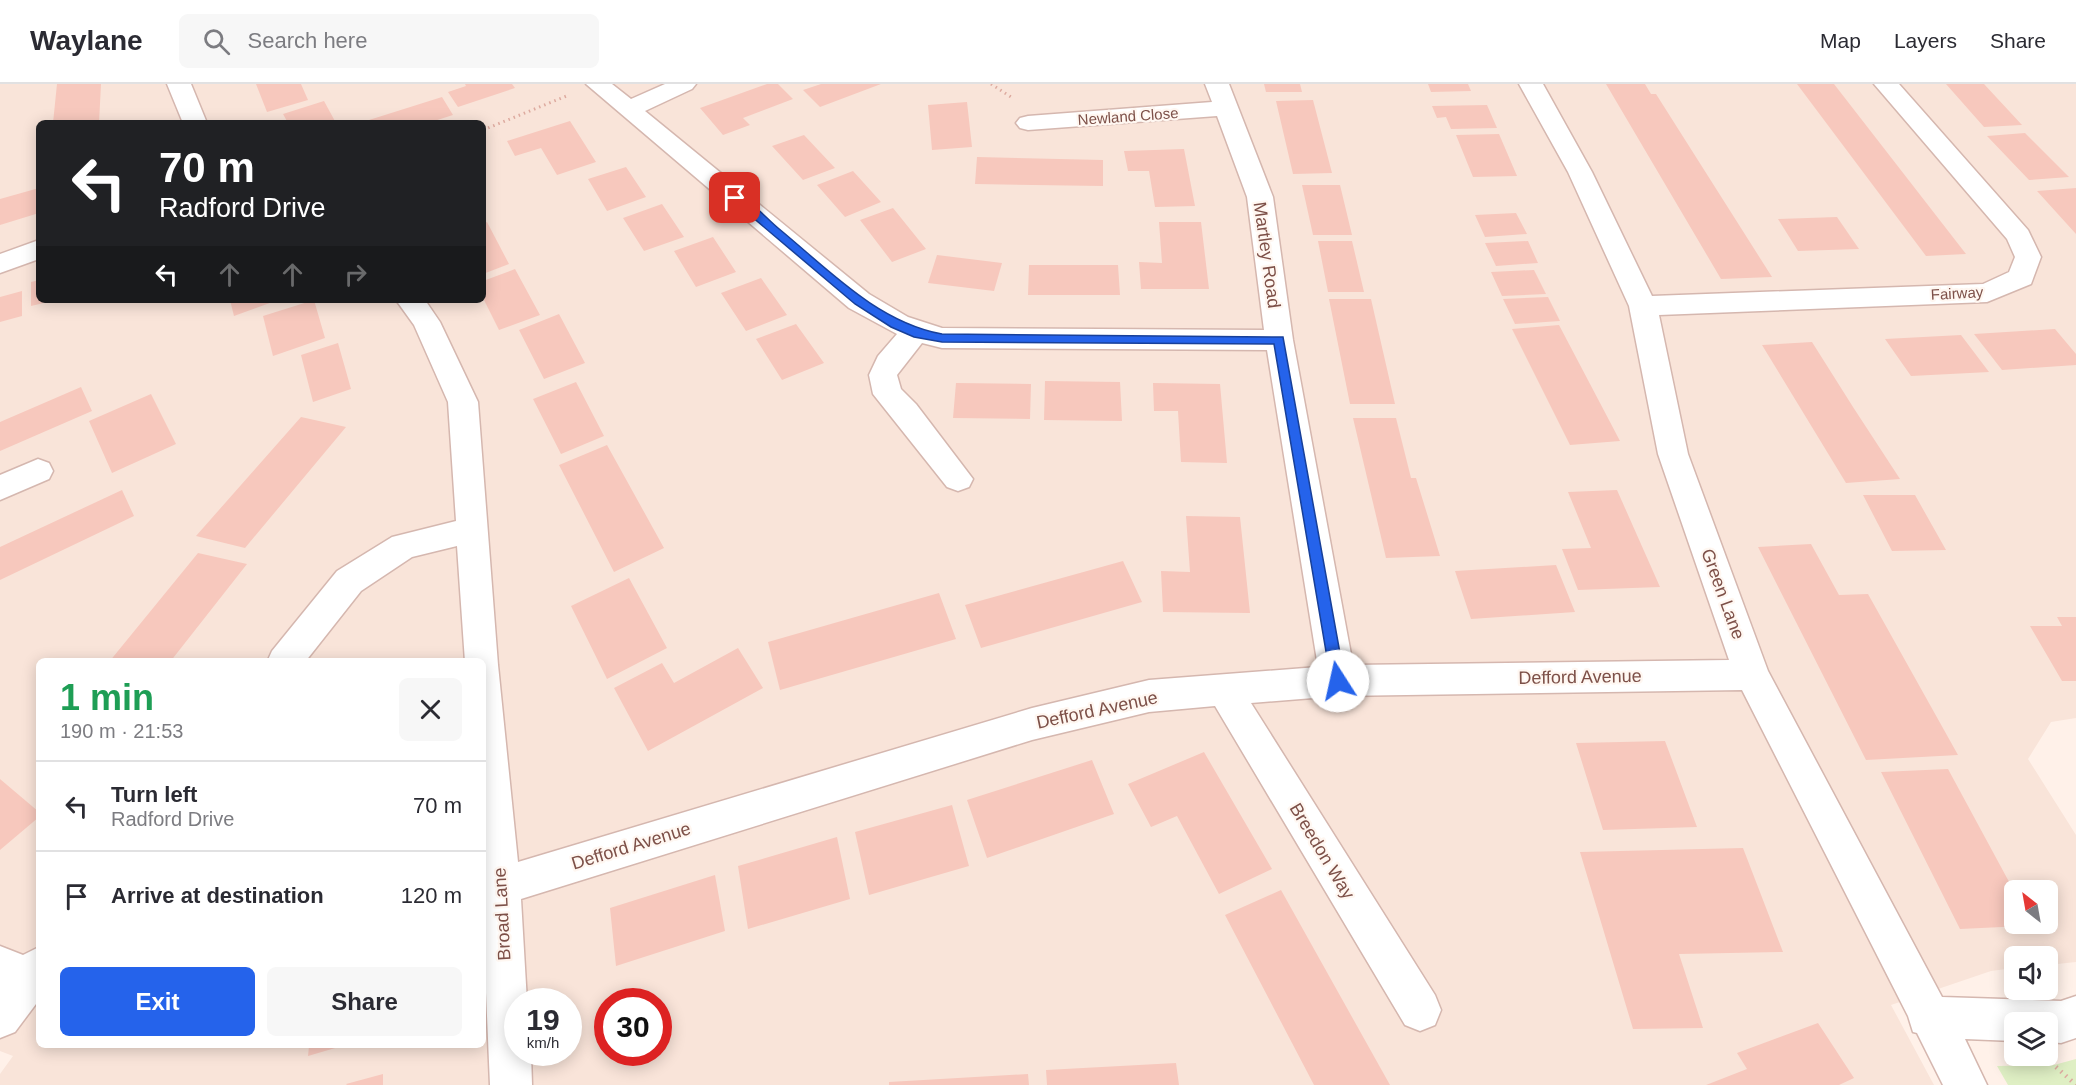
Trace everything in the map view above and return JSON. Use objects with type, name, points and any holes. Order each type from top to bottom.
[{"type":"street","points":[[179,84],[194,120]]},
{"type":"street","points":[[629,109],[684,84]]},
{"type":"street","name":"Green Lane","points":[[1531,84],[1580,172],[1643,306],[1673,454],[1752,675],[1928,1017],[1966,1085]]},
{"type":"street","name":"Fairway","points":[[1643,306],[1987,293],[2021,278],[2028,257],[2019,236],[1886,84]]},
{"type":"street","points":[[586,88],[629,109],[859,301],[895,325],[914,333],[942,338],[1279,340]]},
{"type":"street","name":"Newland Close","points":[[1028,120],[1222,96]]},
{"type":"street","name":"Martley Road","points":[[1222,96],[1260,197],[1279,340],[1338,681]]},
{"type":"street","points":[[0,264],[36,250]]},
{"type":"street","points":[[412,303],[426,322],[463,402],[482,658]]},
{"type":"street","points":[[914,333],[888,363],[883,375],[888,393],[906,412],[958,479]]},
{"type":"street","points":[[0,488],[38,471]]},
{"type":"street","points":[[287,658],[348,581],[403,546],[471,530]]},
{"type":"street","name":"Defford Avenue","points":[[501,886],[1032,724],[1149,696],[1225,692],[1338,681],[1752,675]]},
{"type":"street","name":"Breedon Way","points":[[1225,692],[1420,1010]]},
{"type":"street","name":"Broad Lane","points":[[486,707],[501,886],[511,1085]]},
{"type":"street","points":[[0,1017],[23,970]]},
{"type":"street","points":[[1928,1017],[2061,1022],[2076,1017]]},
{"type":"path","points":[[486,129],[586,88]]},
{"type":"path","points":[[2055,1066],[2076,1085]]},
{"type":"shaded area","points":[[0,84],[2076,84],[2076,718],[2051,722],[2028,759],[2076,835],[2076,962],[2058,964],[2058,946],[2004,946],[2004,969],[1991,971],[1891,1005],[1934,1085],[0,1085],[0,1074],[13,1056],[0,1051]]},
{"type":"green space","points":[[2076,1059],[2076,1085],[2008,1085],[1997,1066],[2058,1066],[2058,1064]]},
{"type":"building","points":[[57,84],[101,84],[99,120],[53,120]]},
{"type":"building","points":[[256,84],[301,84],[308,100],[267,112]]},
{"type":"building","points":[[465,84],[512,84],[515,88],[458,107],[448,92],[466,86]]},
{"type":"building","points":[[767,84],[778,84],[793,99],[743,118],[750,125],[723,135],[700,108]]},
{"type":"building","points":[[821,84],[881,84],[820,107],[803,90]]},
{"type":"building","points":[[1264,84],[1300,84],[1302,92],[1266,92]]},
{"type":"building","points":[[1428,84],[1468,84],[1471,91],[1431,92]]},
{"type":"building","points":[[1606,84],[1645,84],[1651,94],[1656,94],[1772,277],[1721,279]]},
{"type":"building","points":[[1797,84],[1834,84],[1966,254],[1926,256]]},
{"type":"building","points":[[1946,84],[1984,84],[2022,125],[1984,127]]},
{"type":"building","points":[[442,97],[453,115],[437,120],[369,120]]},
{"type":"building","points":[[1313,100],[1332,173],[1293,174],[1276,101]]},
{"type":"building","points":[[324,101],[334,120],[286,120],[283,114]]},
{"type":"building","points":[[967,102],[972,147],[932,150],[928,105]]},
{"type":"building","points":[[1487,105],[1497,128],[1451,129],[1446,117],[1437,118],[1432,106]]},
{"type":"building","points":[[570,121],[596,162],[557,175],[541,148],[515,156],[507,141]]},
{"type":"building","points":[[2025,133],[2069,177],[2029,180],[1987,136]]},
{"type":"building","points":[[1499,134],[1517,176],[1473,177],[1456,135]]},
{"type":"building","points":[[804,135],[835,168],[803,180],[772,146]]},
{"type":"building","points":[[1184,149],[1195,206],[1155,207],[1149,171],[1128,171],[1124,151]]},
{"type":"building","points":[[977,157],[1103,160],[1103,186],[975,184]]},
{"type":"building","points":[[626,167],[646,197],[607,211],[588,179]]},
{"type":"building","points":[[853,171],[881,202],[845,217],[817,185]]},
{"type":"building","points":[[1302,185],[1340,185],[1352,235],[1313,235]]},
{"type":"building","points":[[2076,188],[2076,234],[2037,191]]},
{"type":"building","points":[[36,189],[36,214],[0,225],[0,199]]},
{"type":"building","points":[[662,204],[684,237],[644,251],[623,218]]},
{"type":"building","points":[[893,208],[926,249],[892,262],[860,220]]},
{"type":"building","points":[[1516,213],[1527,234],[1485,237],[1475,215]]},
{"type":"building","points":[[1837,217],[1859,249],[1798,251],[1778,219]]},
{"type":"building","points":[[486,222],[509,264],[486,273]]},
{"type":"building","points":[[1159,222],[1201,222],[1209,289],[1141,289],[1139,262],[1162,263]]},
{"type":"building","points":[[713,237],[736,272],[696,287],[674,251]]},
{"type":"building","points":[[1318,241],[1352,241],[1364,292],[1328,292]]},
{"type":"building","points":[[1528,241],[1538,263],[1496,266],[1485,243]]},
{"type":"building","points":[[937,255],[1002,263],[994,291],[928,283]]},
{"type":"building","points":[[1029,265],[1118,265],[1120,295],[1028,295]]},
{"type":"building","points":[[515,269],[540,315],[499,330],[486,303],[486,280]]},
{"type":"building","points":[[1534,270],[1546,294],[1502,296],[1491,272]]},
{"type":"building","points":[[761,278],[787,315],[746,331],[721,293]]},
{"type":"building","points":[[36,281],[36,303],[44,303],[31,306],[31,282]]},
{"type":"building","points":[[22,291],[22,316],[0,322],[0,297]]},
{"type":"building","points":[[1548,297],[1560,321],[1515,324],[1503,299]]},
{"type":"building","points":[[1329,299],[1371,299],[1395,404],[1350,404]]},
{"type":"building","points":[[231,303],[270,303],[234,316]]},
{"type":"building","points":[[304,303],[315,303],[325,338],[273,356],[263,316]]},
{"type":"building","points":[[559,314],[585,363],[544,379],[519,330]]},
{"type":"building","points":[[796,324],[824,363],[782,380],[756,339]]},
{"type":"building","points":[[1559,325],[1620,441],[1570,445],[1512,329]]},
{"type":"building","points":[[2055,329],[2076,354],[2076,365],[2002,370],[1974,334]]},
{"type":"building","points":[[1961,335],[1989,372],[1911,376],[1885,339]]},
{"type":"building","points":[[1812,342],[1900,479],[1846,483],[1762,345]]},
{"type":"building","points":[[338,343],[351,389],[313,402],[301,355]]},
{"type":"building","points":[[1045,381],[1120,382],[1122,421],[1044,420]]},
{"type":"building","points":[[576,382],[604,436],[561,454],[533,399]]},
{"type":"building","points":[[956,383],[1031,384],[1030,419],[953,418]]},
{"type":"building","points":[[1153,383],[1220,384],[1227,463],[1181,462],[1178,411],[1154,411]]},
{"type":"building","points":[[81,387],[92,411],[0,451],[0,422]]},
{"type":"building","points":[[151,394],[176,444],[112,473],[89,421]]},
{"type":"building","points":[[301,417],[346,427],[245,548],[196,536]]},
{"type":"building","points":[[1353,418],[1396,418],[1411,478],[1416,478],[1440,556],[1386,558]]},
{"type":"building","points":[[607,445],[664,548],[614,572],[559,465]]},
{"type":"building","points":[[122,490],[134,516],[0,580],[0,547]]},
{"type":"building","points":[[1617,490],[1660,587],[1578,590],[1562,549],[1591,548],[1568,492]]},
{"type":"building","points":[[1863,495],[1915,495],[1946,550],[1892,551]]},
{"type":"building","points":[[1186,516],[1240,517],[1250,613],[1163,612],[1161,571],[1190,572]]},
{"type":"building","points":[[1811,544],[1839,595],[1868,594],[1958,755],[1866,760],[1758,547]]},
{"type":"building","points":[[198,553],[247,564],[173,658],[112,658]]},
{"type":"building","points":[[1123,561],[1142,602],[981,648],[965,605]]},
{"type":"building","points":[[1556,565],[1575,612],[1471,619],[1455,571]]},
{"type":"building","points":[[629,578],[667,648],[607,679],[571,606]]},
{"type":"building","points":[[939,593],[956,639],[780,690],[768,642]]},
{"type":"building","points":[[2057,617],[2076,617],[2076,681],[2062,681],[2030,626],[2062,626]]},
{"type":"building","points":[[738,648],[763,688],[648,751],[614,688],[662,663],[674,683]]},
{"type":"building","points":[[1665,741],[1697,827],[1603,830],[1576,743]]},
{"type":"building","points":[[1204,752],[1272,869],[1219,894],[1177,816],[1151,827],[1128,784]]},
{"type":"building","points":[[1092,760],[1114,814],[987,858],[967,800]]},
{"type":"building","points":[[1948,769],[2008,880],[2004,880],[2004,927],[1960,929],[1881,772]]},
{"type":"building","points":[[0,779],[36,809],[36,820],[0,850]]},
{"type":"building","points":[[952,805],[969,866],[869,895],[855,832]]},
{"type":"building","points":[[837,837],[850,899],[748,929],[738,866]]},
{"type":"building","points":[[1743,848],[1783,952],[1679,954],[1703,1028],[1633,1029],[1580,852]]},
{"type":"building","points":[[715,875],[725,931],[616,966],[610,908]]},
{"type":"building","points":[[1281,890],[1390,1085],[1314,1085],[1225,915]]},
{"type":"building","points":[[1818,1023],[1854,1078],[1839,1085],[1706,1085],[1747,1069],[1737,1053]]},
{"type":"building","points":[[309,1048],[335,1048],[308,1056]]},
{"type":"building","points":[[1176,1063],[1179,1085],[1047,1085],[1046,1070]]},
{"type":"building","points":[[383,1074],[383,1085],[346,1084]]},
{"type":"building","points":[[1028,1074],[1029,1085],[889,1085],[889,1082]]},
{"type":"route","points":[[735,198],[859,301],[895,325],[914,333],[942,338],[1279,340],[1338,681]]}]
